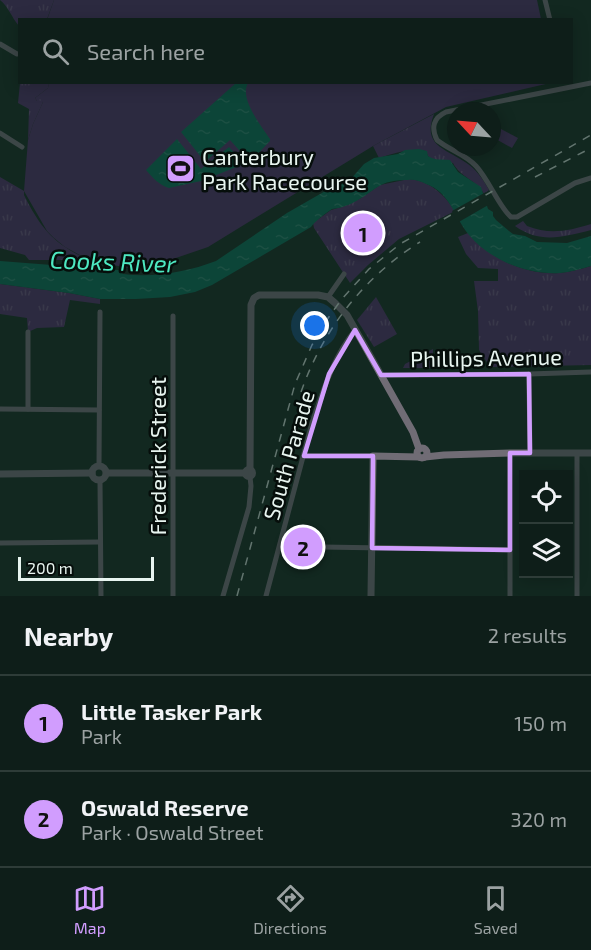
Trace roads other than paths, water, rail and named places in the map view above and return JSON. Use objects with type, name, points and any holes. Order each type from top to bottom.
[{"type":"street","points":[[545,0],[550,18]]},
{"type":"street","points":[[0,44],[17,54]]},
{"type":"street","points":[[591,83],[564,86],[449,111],[439,115],[435,120],[433,132],[437,140],[475,164],[491,185],[509,216],[519,216],[575,183],[591,178]]},
{"type":"street","points":[[0,133],[22,147]]},
{"type":"street","points":[[328,297],[344,274]]},
{"type":"street","points":[[224,596],[249,507],[250,319],[254,298],[264,295],[328,297],[347,315],[414,432],[422,453]]},
{"type":"street","points":[[99,466],[100,312]]},
{"type":"street","name":"Frederick Street","points":[[173,316],[173,596]]},
{"type":"street","name":"South Parade","points":[[266,596],[312,423],[329,374],[355,330]]},
{"type":"street","points":[[28,332],[28,409]]},
{"type":"street","name":"Phillips Avenue","points":[[381,375],[591,372]]},
{"type":"street","points":[[529,374],[530,453]]},
{"type":"street","points":[[0,409],[99,410]]},
{"type":"street","points":[[510,453],[510,596]]},
{"type":"street","points":[[577,453],[577,596]]},
{"type":"street","points":[[304,456],[591,453]]},
{"type":"street","points":[[371,596],[373,456]]},
{"type":"street","points":[[99,466],[93,469],[93,478],[100,481],[105,479],[107,473]]},
{"type":"street","points":[[99,466],[107,473]]},
{"type":"street","points":[[0,474],[92,473]]},
{"type":"street","points":[[107,473],[248,473]]},
{"type":"street","points":[[100,481],[101,596]]},
{"type":"street","points":[[0,543],[100,542]]},
{"type":"street","points":[[322,547],[510,550]]},
{"type":"water","points":[[235,84],[248,84],[246,97],[270,141],[250,162],[245,161],[230,140],[205,162],[181,132]]},
{"type":"water","points":[[177,139],[201,169],[229,147],[244,164],[201,181],[165,187],[146,170]]},
{"type":"water","name":"Cooks River","points":[[419,149],[427,151],[428,156],[433,159],[450,160],[458,172],[481,187],[488,209],[493,212],[496,220],[513,234],[525,236],[537,242],[567,243],[591,236],[591,266],[564,273],[547,273],[522,268],[498,259],[469,235],[441,193],[417,180],[410,180],[384,184],[352,203],[332,209],[311,227],[212,285],[195,292],[170,297],[100,299],[0,284],[0,261],[120,270],[123,274],[135,275],[170,273],[205,265],[216,261],[287,213],[334,186],[350,180],[364,164],[374,158]]},
{"type":"waterway","points":[[78,263],[81,267]]},
{"type":"railway","points":[[237,596],[295,384],[312,345],[341,300],[369,269],[400,244],[591,135]]},
{"type":"railway","points":[[535,177],[591,148]]},
{"type":"railway","points":[[301,392],[321,347],[348,306],[381,271],[420,242]]},
{"type":"place","name":"Canterbury Park Racecourse","points":[[181,169]]},
{"type":"place","name":"Little Tasker Park","points":[[363,233]]},
{"type":"place","name":"Oswald Reserve","points":[[303,547]]}]
